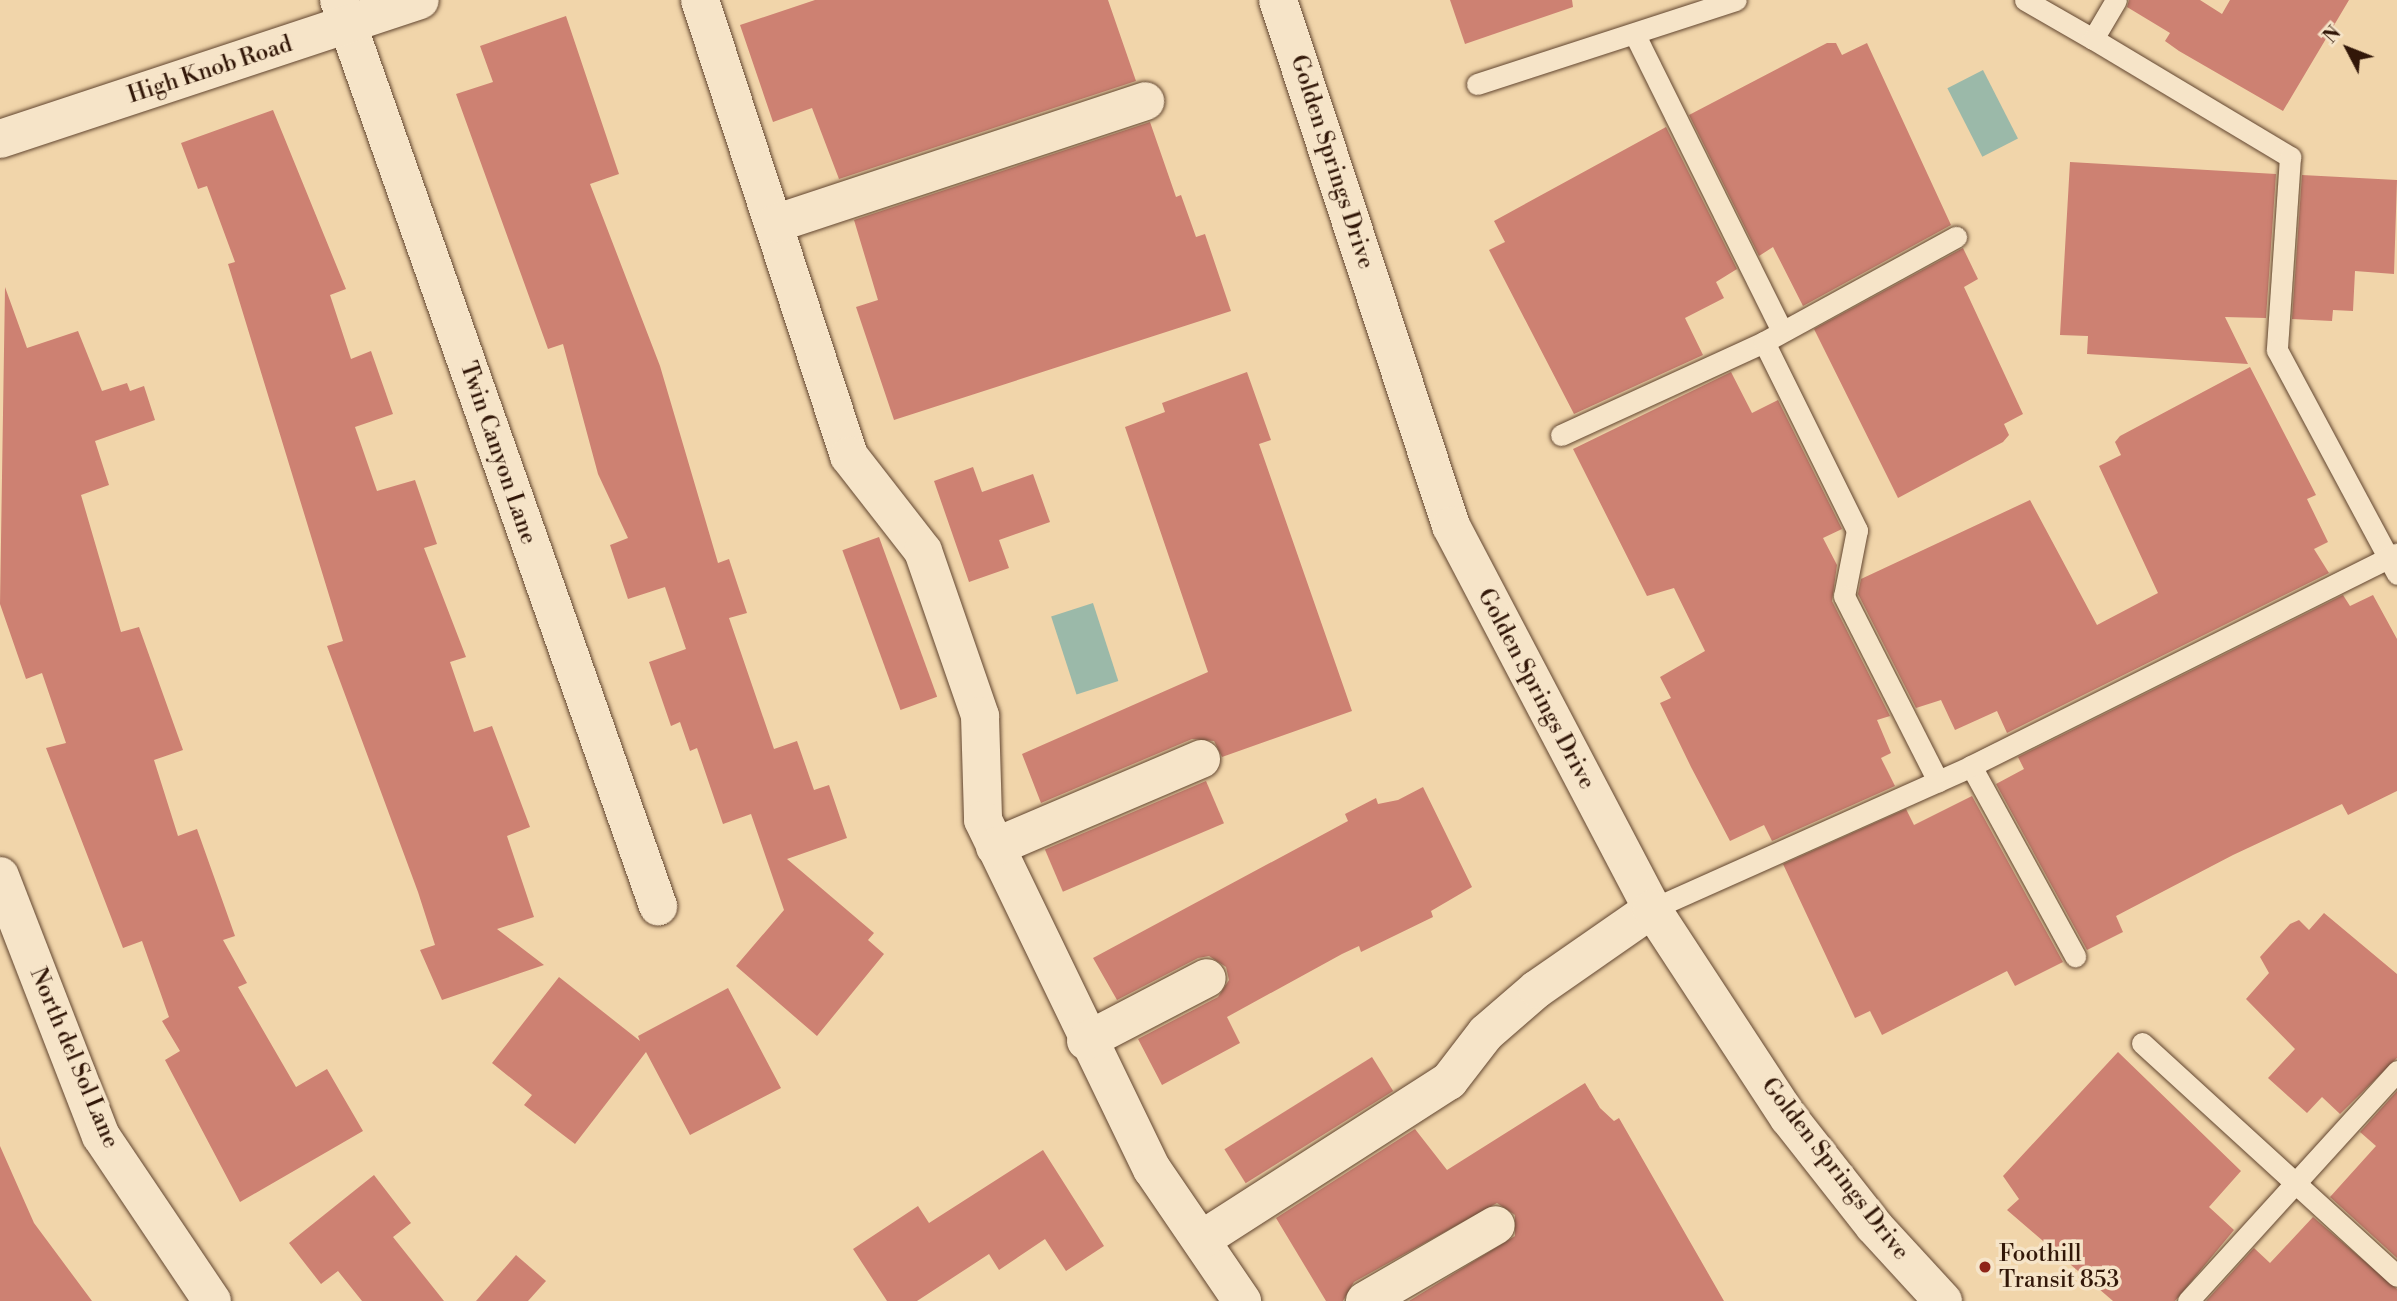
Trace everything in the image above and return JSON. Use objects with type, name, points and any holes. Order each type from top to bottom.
[{"type":"street","name":"High Knob Road","points":[[0,139],[343,12],[420,0]]},
{"type":"street","points":[[700,0],[849,456],[923,551],[980,716],[983,820],[1086,1041],[1152,1169],[1242,1301]]},
{"type":"street","name":"Golden Springs Drive","points":[[1278,0],[1451,526],[1652,909],[1789,1118],[1874,1226],[1943,1301]]},
{"type":"street","name":"Twin Canyon Lane","points":[[343,12],[658,906]]},
{"type":"street","points":[[774,224],[1145,101]]},
{"type":"street","points":[[995,847],[1201,759]]},
{"type":"street","name":"North del Sol Lane","points":[[0,876],[101,1136],[212,1301]]},
{"type":"street","points":[[1201,1240],[1449,1082],[1486,1033],[1527,998],[1652,909]]},
{"type":"street","points":[[1086,1041],[1207,978]]},
{"type":"street","points":[[1365,1301],[1496,1225]]},
{"type":"lane","points":[[1477,84],[1634,35],[1683,9],[1736,0]]},
{"type":"lane","points":[[1652,909],[1971,766],[2394,562],[2277,350],[2290,157],[2025,0]]},
{"type":"lane","points":[[2093,39],[2116,0]]},
{"type":"lane","points":[[1634,35],[1782,331]]},
{"type":"lane","points":[[1560,435],[1764,342],[1956,237]]},
{"type":"lane","points":[[1764,342],[1857,530],[1844,596],[1938,781]]},
{"type":"lane","points":[[1971,766],[2075,956]]},
{"type":"lane","points":[[2142,1042],[2397,1276]]},
{"type":"lane","points":[[2188,1301],[2293,1182],[2397,1071]]},
{"type":"shaded area","points":[[1983,70],[2018,139],[1982,157],[1947,88]]},
{"type":"shaded area","points":[[1093,603],[1118,681],[1076,695],[1051,617]]},
{"type":"building","points":[[815,0],[1108,0],[1136,81],[839,179],[812,108],[773,122],[740,25]]},
{"type":"building","points":[[1450,0],[1572,0],[1573,7],[1465,44]]},
{"type":"building","points":[[2129,0],[2200,0],[2222,14],[2230,0],[2349,0],[2283,111],[2165,41],[2170,33],[2127,7]]},
{"type":"building","points":[[566,16],[619,174],[590,184],[660,366],[718,563],[729,559],[747,613],[729,618],[774,749],[797,741],[814,790],[829,785],[847,838],[787,859],[874,933],[868,940],[884,954],[817,1036],[736,966],[784,910],[751,814],[723,824],[697,748],[690,751],[680,722],[671,726],[649,662],[686,649],[665,587],[628,599],[610,545],[628,538],[598,474],[563,344],[548,349],[456,94],[493,82],[480,46]]},
{"type":"building","points":[[1827,43],[1836,43],[1842,55],[1867,43],[1951,225],[1803,306],[1773,247],[1759,256],[1689,115]]},
{"type":"building","points":[[273,110],[346,289],[330,295],[351,359],[371,351],[393,414],[355,427],[377,491],[415,480],[437,544],[424,548],[466,657],[450,662],[474,732],[492,726],[530,827],[507,836],[534,917],[497,929],[544,965],[442,1000],[420,950],[435,945],[418,892],[327,646],[343,641],[228,264],[235,262],[207,186],[198,189],[181,143]]},
{"type":"building","points":[[1150,122],[1176,197],[1181,195],[1196,237],[1205,234],[1231,311],[894,420],[856,307],[878,300],[854,220]]},
{"type":"building","points":[[1666,127],[1737,269],[1716,282],[1724,298],[1685,318],[1703,355],[1574,414],[1489,250],[1505,242],[1494,221]]},
{"type":"building","points":[[2070,162],[2276,174],[2266,318],[2225,317],[2248,364],[2087,354],[2088,336],[2060,335]]},
{"type":"building","points":[[2302,175],[2397,180],[2394,274],[2355,271],[2353,311],[2333,310],[2332,321],[2292,319]]},
{"type":"building","points":[[1963,248],[1978,279],[1964,287],[2023,414],[2004,424],[2009,435],[2003,442],[1898,498],[1814,329]]},
{"type":"building","points":[[5,287],[27,348],[78,331],[102,391],[127,383],[130,391],[144,386],[155,420],[95,441],[109,485],[81,495],[121,632],[139,627],[183,750],[154,760],[178,836],[197,829],[235,936],[223,940],[247,983],[238,987],[296,1087],[327,1069],[363,1131],[240,1202],[165,1060],[180,1051],[162,1021],[169,1017],[142,941],[123,948],[46,748],[66,743],[42,673],[26,679],[0,604]]},
{"type":"building","points":[[2250,367],[2316,495],[2307,499],[2328,542],[2314,549],[2329,573],[2007,733],[1997,711],[1955,730],[1941,700],[1916,708],[1858,594],[1861,579],[2030,500],[2097,625],[2158,593],[2099,466],[2121,455],[2115,442],[2120,436]]},
{"type":"building","points":[[1247,372],[1271,440],[1259,444],[1352,711],[1222,757],[1214,741],[1192,739],[1041,803],[1022,754],[1208,672],[1125,427],[1165,412],[1162,403]]},
{"type":"building","points":[[1731,372],[1752,413],[1778,400],[1842,529],[1823,538],[1837,565],[1832,601],[1890,716],[1877,720],[1891,753],[1881,758],[1895,786],[1772,841],[1764,825],[1730,841],[1691,767],[1660,703],[1671,698],[1660,677],[1705,651],[1674,588],[1647,596],[1573,449]]},
{"type":"building","points":[[973,467],[982,492],[1033,474],[1050,522],[999,540],[1009,568],[969,582],[934,481]]},
{"type":"building","points":[[879,537],[937,697],[900,710],[842,550]]},
{"type":"building","points":[[2343,595],[2350,606],[2373,595],[2397,639],[2397,791],[2348,815],[2342,804],[2233,855],[2116,916],[2123,932],[2087,950],[1996,784],[2024,769],[2018,757]]},
{"type":"building","points":[[1206,781],[1224,823],[1063,892],[1045,849]]},
{"type":"building","points":[[1423,787],[1472,887],[1431,911],[1433,917],[1361,952],[1359,946],[1342,954],[1227,1017],[1240,1043],[1162,1085],[1138,1039],[1218,997],[1229,980],[1226,967],[1209,956],[1198,958],[1117,1000],[1093,958],[1348,821],[1345,814],[1376,798],[1378,804],[1398,800]]},
{"type":"building","points":[[1972,796],[2063,962],[2015,986],[2007,971],[1882,1035],[1870,1011],[1855,1018],[1783,864],[1906,809],[1914,825]]},
{"type":"building","points":[[2324,913],[2397,974],[2397,1058],[2340,1114],[2322,1097],[2307,1113],[2268,1078],[2295,1049],[2246,999],[2269,973],[2260,957],[2290,924],[2299,920],[2309,930]]},
{"type":"building","points":[[559,977],[640,1041],[638,1036],[728,988],[781,1088],[690,1135],[646,1052],[575,1144],[524,1105],[532,1095],[492,1063]]},
{"type":"building","points":[[2118,1052],[2241,1171],[2209,1207],[2234,1230],[2175,1301],[2113,1301],[2007,1210],[2019,1199],[2003,1176]]},
{"type":"building","points":[[1372,1057],[1393,1091],[1246,1183],[1224,1149]]},
{"type":"building","points":[[1585,1083],[1600,1108],[1614,1121],[1619,1118],[1724,1301],[1409,1301],[1515,1236],[1515,1215],[1497,1203],[1354,1282],[1343,1301],[1326,1301],[1276,1218],[1415,1129],[1447,1170]]},
{"type":"building","points":[[2397,1091],[2397,1258],[2330,1197],[2376,1146],[2360,1132]]},
{"type":"building","points":[[0,1146],[34,1223],[92,1301],[0,1301]]},
{"type":"building","points":[[1043,1150],[1104,1246],[1066,1271],[1045,1239],[999,1270],[989,1254],[917,1301],[887,1301],[853,1249],[918,1206],[929,1223]]},
{"type":"building","points":[[374,1175],[411,1223],[393,1237],[444,1301],[362,1301],[338,1271],[321,1284],[289,1243]]},
{"type":"building","points":[[2313,1217],[2397,1289],[2397,1301],[2206,1301],[2254,1248],[2270,1263]]},
{"type":"building","points":[[516,1255],[546,1281],[528,1301],[476,1301]]},
{"type":"place","name":"Foothill Transit 853","points":[[1985,1267]]}]
